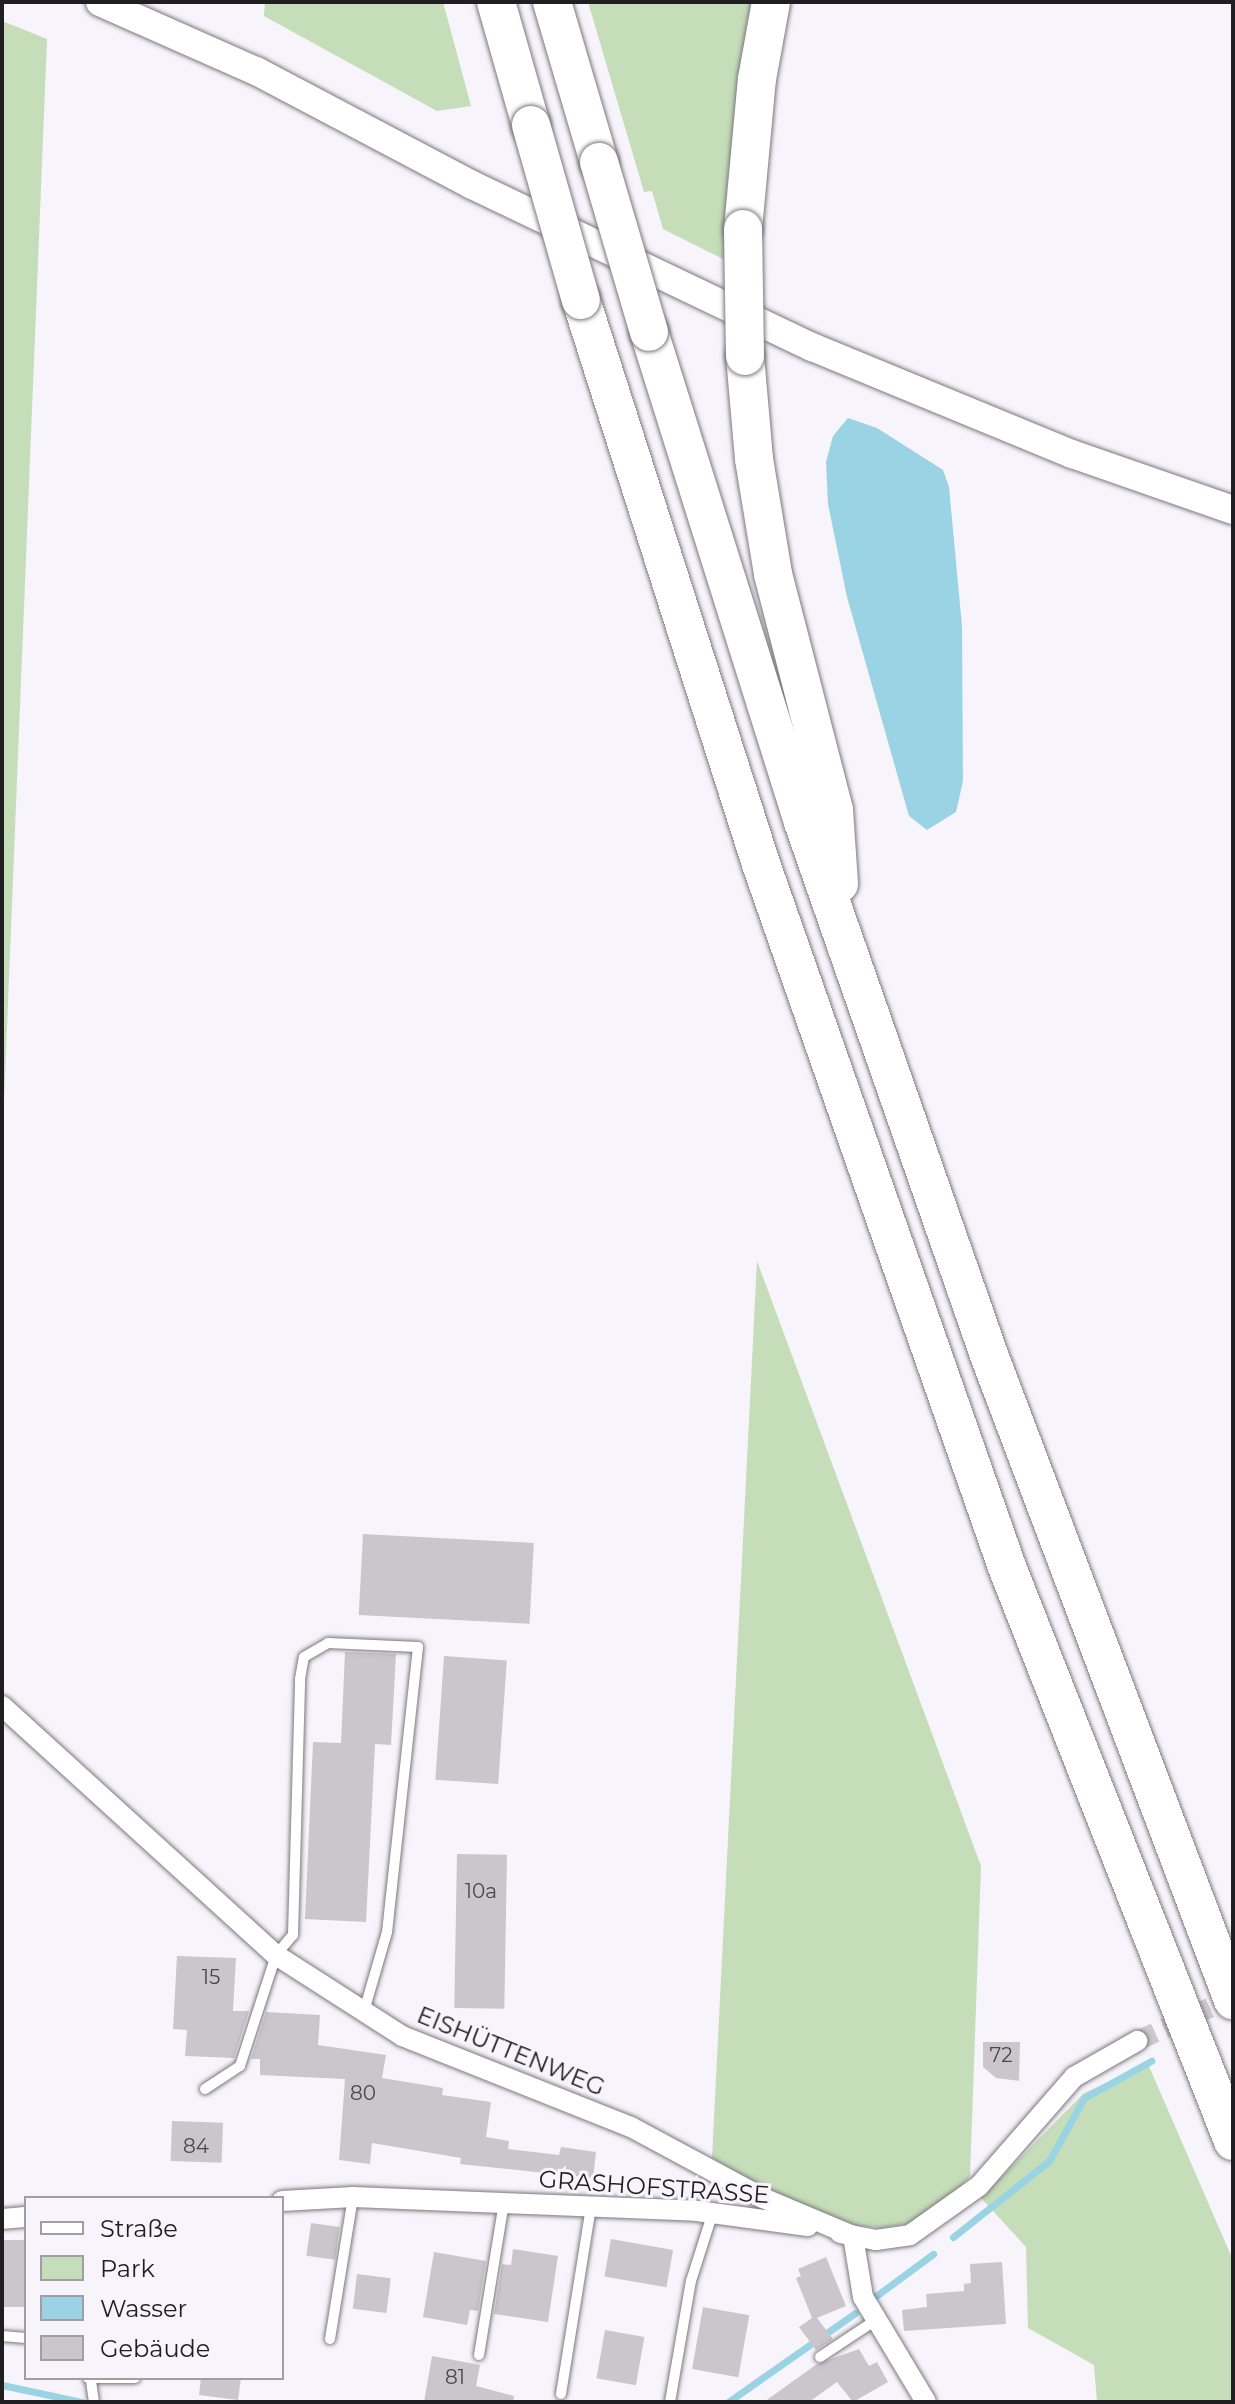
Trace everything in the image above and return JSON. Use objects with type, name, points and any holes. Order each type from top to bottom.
[{"type":"highway","points":[[496,2],[581,300],[761,864],[996,1537],[1233,2141]]},
{"type":"highway","points":[[552,2],[649,332],[843,939],[1046,1513],[1233,2000]]},
{"type":"highway","points":[[771,2],[755,92],[743,229],[745,356],[754,459],[773,574],[834,810],[843,939]]},
{"type":"main road","points":[[100,2],[256,71],[472,185],[812,347],[1072,454],[1233,510]]},
{"type":"street","name":"EISHÜTTENWEG","points":[[2,1706],[276,1955],[364,2011],[453,2060],[631,2127],[763,2198],[853,2236]]},
{"type":"street","name":"GRASHOFSTRASSE","points":[[284,2201],[353,2197],[591,2207],[712,2215],[876,2240],[910,2235],[979,2186],[1074,2077],[1137,2041]]},
{"type":"street","points":[[2,2219],[24,2217]]},
{"type":"street","points":[[853,2236],[863,2297],[926,2402]]},
{"type":"lane","points":[[205,2089],[240,2066],[276,1955],[293,1935],[304,1657],[328,1643],[418,1647],[387,1932],[364,2011]]},
{"type":"lane","points":[[330,2339],[353,2197]]},
{"type":"lane","points":[[479,2355],[504,2203]]},
{"type":"lane","points":[[561,2394],[591,2207]]},
{"type":"lane","points":[[670,2402],[691,2281],[712,2215]]},
{"type":"lane","points":[[820,2357],[876,2320]]},
{"type":"lane","points":[[2,2336],[24,2338]]},
{"type":"lane","points":[[89,2380],[94,2400]]},
{"type":"green space","points":[[265,2],[443,2],[471,106],[437,111],[264,16]]},
{"type":"green space","points":[[588,2],[757,2],[727,261],[663,229],[652,191],[644,192]]},
{"type":"green space","points":[[2,21],[47,39],[2,1150]]},
{"type":"green space","points":[[757,1261],[981,1866],[970,2176],[949,2200],[914,2223],[880,2228],[847,2224],[794,2204],[712,2158]]},
{"type":"green space","points":[[1148,2064],[1233,2260],[1233,2402],[1097,2402],[1094,2365],[1028,2328],[1026,2247],[981,2198],[1084,2093]]},
{"type":"water","points":[[848,418],[877,428],[943,470],[949,487],[962,626],[963,781],[956,812],[927,830],[909,816],[847,597],[828,504],[826,462],[833,436]]},
{"type":"building","points":[[363,1534],[534,1543],[530,1624],[359,1615]]},
{"type":"building","points":[[345,1652],[396,1654],[391,1745],[375,1744],[366,1922],[305,1919],[313,1742],[341,1743]]},
{"type":"building","points":[[444,1656],[507,1660],[498,1784],[435,1780]]},
{"type":"building","points":[[457,1854],[507,1855],[504,2009],[454,2008]]},
{"type":"building","points":[[177,1956],[236,1958],[233,2011],[249,2011],[234,2058],[185,2056],[187,2030],[173,2029]]},
{"type":"building","points":[[266,2012],[320,2015],[318,2045],[386,2055],[382,2078],[443,2088],[442,2095],[491,2102],[486,2137],[509,2141],[508,2149],[559,2155],[561,2147],[596,2152],[593,2178],[460,2164],[461,2158],[372,2143],[370,2164],[339,2160],[345,2079],[260,2075],[260,2059],[251,2059]]},
{"type":"building","points":[[983,2042],[1020,2042],[1019,2081],[996,2078],[983,2067]]},
{"type":"building","points":[[172,2121],[223,2123],[222,2163],[171,2161]]},
{"type":"building","points":[[311,2223],[340,2227],[335,2260],[306,2256]]},
{"type":"building","points":[[611,2239],[673,2250],[666,2287],[604,2276]]},
{"type":"building","points":[[2,2240],[24,2240],[24,2307],[2,2307]]},
{"type":"building","points":[[513,2249],[558,2256],[548,2322],[494,2314],[502,2264],[511,2265]]},
{"type":"building","points":[[434,2252],[486,2261],[478,2311],[470,2310],[467,2325],[423,2317]]},
{"type":"building","points":[[826,2257],[846,2306],[817,2318],[833,2339],[816,2350],[799,2327],[812,2318],[796,2278],[801,2276],[798,2269]]},
{"type":"building","points":[[1002,2262],[1006,2324],[904,2331],[902,2310],[927,2307],[926,2294],[964,2291],[964,2284],[971,2283],[970,2264]]},
{"type":"building","points":[[357,2274],[391,2278],[386,2313],[353,2309]]},
{"type":"building","points":[[703,2307],[749,2315],[738,2377],[692,2369]]},
{"type":"building","points":[[605,2330],[644,2337],[636,2385],[596,2378]]},
{"type":"building","points":[[859,2349],[869,2366],[877,2362],[888,2382],[853,2402],[837,2382],[809,2402],[764,2402],[817,2364]]},
{"type":"building","points":[[432,2356],[480,2365],[476,2386],[514,2396],[513,2402],[424,2402]]},
{"type":"building","points":[[201,2380],[241,2380],[238,2400],[199,2395]]},
{"type":"waterway","points":[[953,2237],[1049,2161],[1084,2098],[1151,2061]]},
{"type":"waterway","points":[[876,2296],[933,2254]]},
{"type":"waterway","points":[[728,2402],[855,2313]]},
{"type":"waterway","points":[[2,2385],[82,2402]]},
{"type":"tunnel","points":[[1137,2041],[1233,1997]]}]
